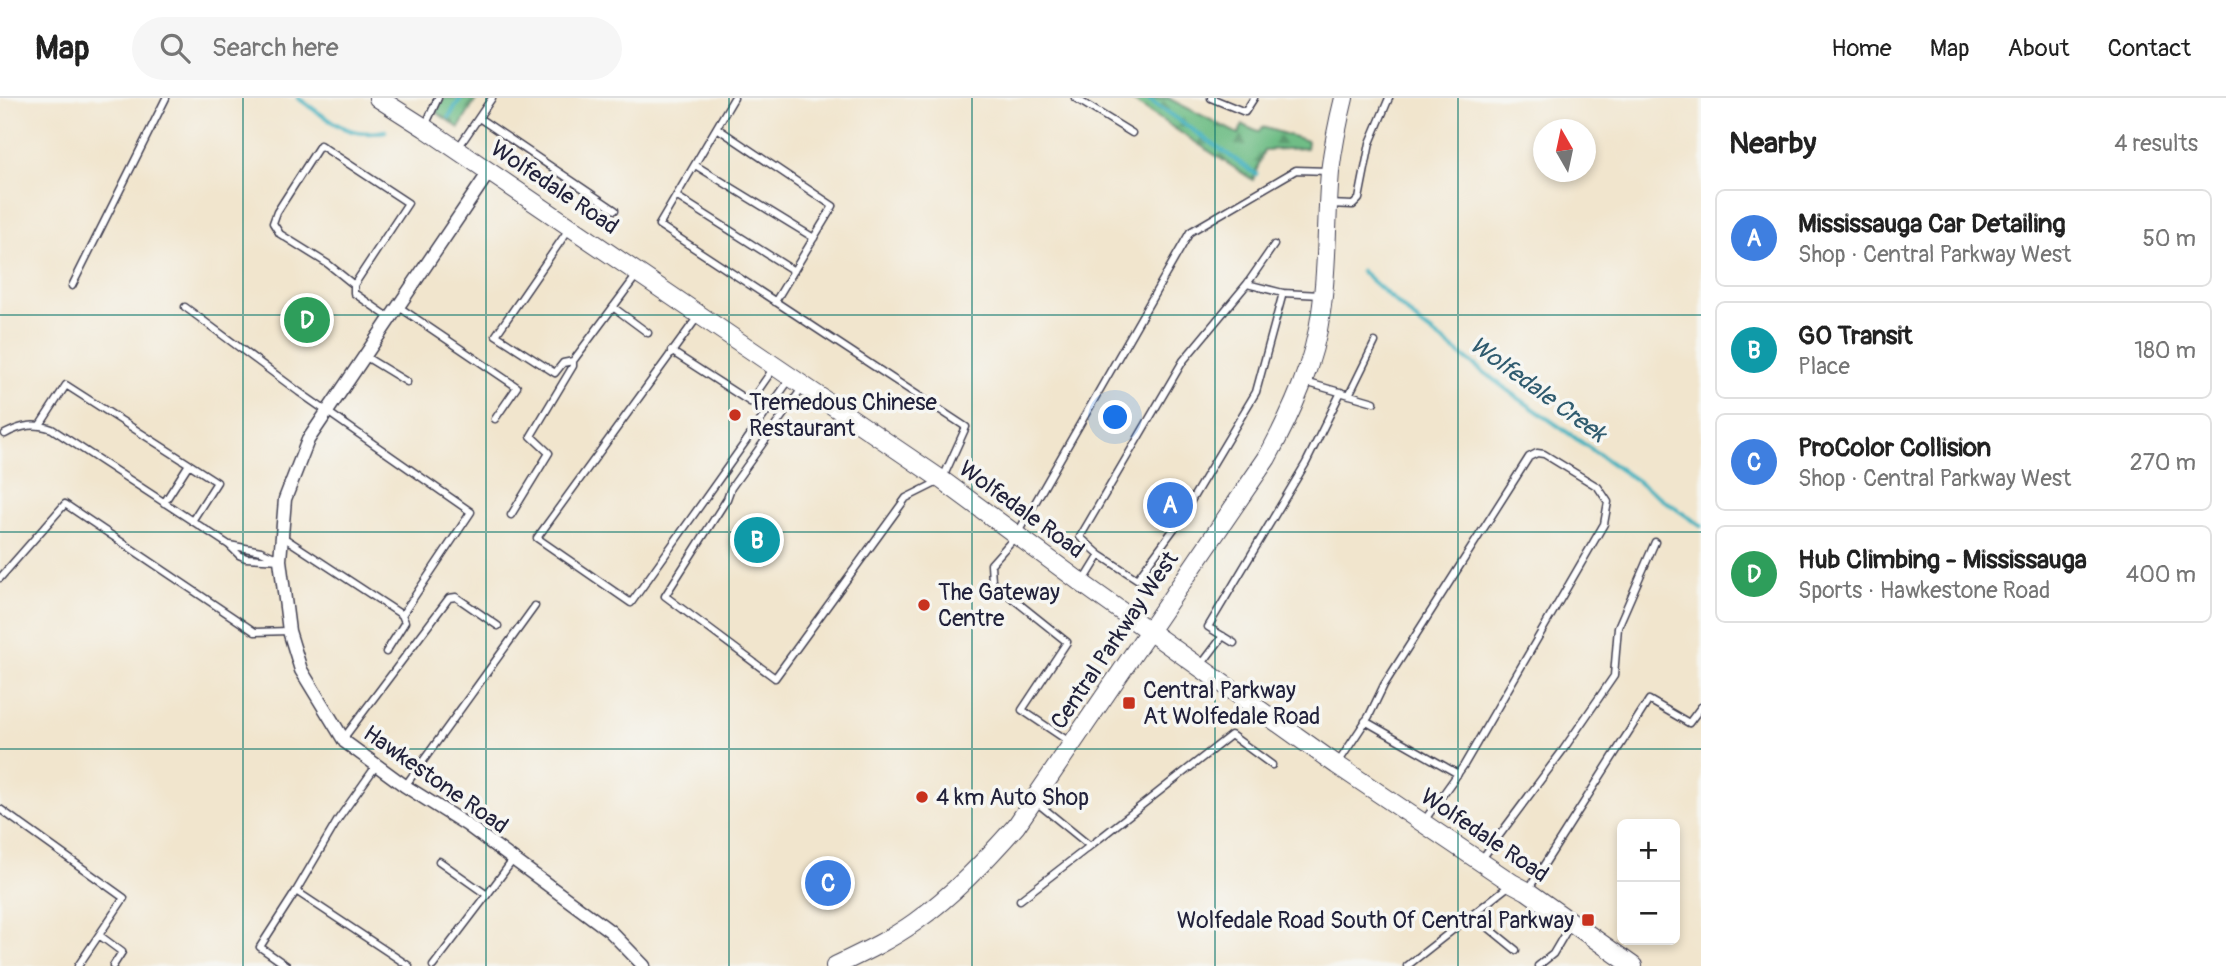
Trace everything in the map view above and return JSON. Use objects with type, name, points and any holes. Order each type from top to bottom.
[{"type":"street","name":"Wolfedale Road","points":[[378,98],[942,480],[1016,536],[1337,765],[1633,966]]},
{"type":"street","name":"Central Parkway West","points":[[835,966],[904,930],[943,901],[994,852],[1035,800],[1267,458],[1303,381],[1321,314],[1330,171],[1337,126],[1345,98]]},
{"type":"street","name":"Hawkestone Road","points":[[489,172],[309,440],[285,499],[280,560],[289,631],[301,670],[343,739],[376,766],[467,825],[610,932],[644,966]]},
{"type":"lane","points":[[72,286],[166,98]]},
{"type":"lane","points":[[425,128],[438,98]]},
{"type":"lane","points":[[457,150],[492,98]]},
{"type":"lane","points":[[734,98],[659,225],[965,427],[942,480],[906,498],[775,678],[665,596],[797,382]]},
{"type":"lane","points":[[1075,98],[1132,133]]},
{"type":"lane","points":[[1211,98],[1245,112],[1254,98]]},
{"type":"lane","points":[[1329,204],[1353,205],[1359,199],[1370,143],[1389,98]]},
{"type":"lane","points":[[478,118],[615,210]]},
{"type":"lane","points":[[717,128],[834,206],[775,302]]},
{"type":"lane","points":[[354,285],[328,264],[281,234],[273,223],[277,212],[320,145],[408,203],[354,285],[354,293],[391,319]]},
{"type":"lane","points":[[695,165],[814,238]]},
{"type":"lane","points":[[1073,744],[1021,709],[1067,642],[992,582],[991,564],[1016,536],[1190,232],[1296,170],[1330,171]]},
{"type":"lane","points":[[676,196],[794,271]]},
{"type":"lane","points":[[570,227],[496,335],[555,373],[563,363],[573,361]]},
{"type":"lane","points":[[1273,245],[1247,284],[1183,361],[1080,537],[1100,555],[1137,579],[1176,526],[1256,392],[1283,293]]},
{"type":"lane","points":[[512,515],[549,453],[531,436],[573,366],[573,361],[638,273]]},
{"type":"lane","points":[[1247,284],[1283,293],[1323,295]]},
{"type":"lane","points":[[185,307],[299,392],[471,512],[402,615]]},
{"type":"lane","points":[[399,307],[517,387],[495,419]]},
{"type":"lane","points":[[613,307],[648,333]]},
{"type":"lane","points":[[699,315],[537,538],[631,604],[797,382]]},
{"type":"lane","points":[[1349,395],[1375,342]]},
{"type":"lane","points":[[671,351],[750,402],[775,366]]},
{"type":"lane","points":[[366,357],[407,382]]},
{"type":"lane","points":[[1303,381],[1374,402]]},
{"type":"lane","points":[[40,425],[66,385],[217,482],[192,521]]},
{"type":"lane","points":[[1234,643],[1208,627],[1306,463],[1340,392]]},
{"type":"lane","points":[[5,434],[29,425],[52,429],[229,545],[239,555],[246,558],[280,560]]},
{"type":"lane","points":[[1337,765],[1384,685],[1529,457],[1536,453],[1544,454],[1598,487],[1608,502],[1604,524],[1458,774],[1422,822]]},
{"type":"lane","points":[[164,503],[189,464]]},
{"type":"lane","points":[[0,578],[65,503],[255,632],[289,631]]},
{"type":"lane","points":[[282,536],[402,615],[405,622],[386,652]]},
{"type":"lane","points":[[1480,861],[1563,750],[1614,676],[1618,627],[1655,542]]},
{"type":"lane","points":[[1083,584],[1100,555]]},
{"type":"lane","points":[[343,739],[449,598],[456,597],[498,626]]},
{"type":"lane","points":[[405,786],[535,606]]},
{"type":"lane","points":[[1200,667],[1223,636]]},
{"type":"lane","points":[[1407,966],[1473,915],[1519,887],[1649,700],[1689,723],[1701,707]]},
{"type":"lane","points":[[1365,721],[1458,774]]},
{"type":"lane","points":[[1020,900],[1231,735],[1272,765]]},
{"type":"lane","points":[[288,966],[260,947],[339,818],[376,766]]},
{"type":"lane","points":[[1035,800],[1090,846]]},
{"type":"lane","points":[[0,809],[124,898],[78,966]]},
{"type":"lane","points":[[433,966],[513,859]]},
{"type":"lane","points":[[439,861],[487,895]]},
{"type":"lane","points":[[296,891],[409,966]]},
{"type":"lane","points":[[1473,915],[1516,950]]},
{"type":"lane","points":[[1542,965],[1553,954],[1572,923]]},
{"type":"lane","points":[[99,935],[122,952],[113,966]]},
{"type":"green space","points":[[444,98],[477,98],[459,128],[436,112]]},
{"type":"green space","points":[[1128,98],[1168,98],[1238,134],[1243,125],[1258,132],[1262,127],[1308,141],[1307,148],[1264,150],[1253,180]]},
{"type":"waterway","name":"Wolfedale Creek","points":[[298,98],[329,120],[349,130],[372,133],[385,131]]},
{"type":"waterway","name":"Wolfedale Creek","points":[[449,117],[461,98]]},
{"type":"waterway","name":"Wolfedale Creek","points":[[1147,98],[1256,174]]},
{"type":"waterway","name":"Wolfedale Creek","points":[[1361,271],[1424,327],[1514,395],[1701,526]]},
{"type":"place","name":"Hub Climbing - Mississauga","points":[[307,320]]},
{"type":"place","name":"Tremedous Chinese Restaurant","points":[[735,415]]},
{"type":"place","name":"Mississauga Car Detailing","points":[[1170,505]]},
{"type":"place","name":"GO Transit","points":[[757,540]]},
{"type":"place","name":"The Gateway Centre","points":[[924,605]]},
{"type":"place","name":"Central Parkway At Wolfedale Road","points":[[1129,703]]},
{"type":"place","name":"4 km Auto Shop","points":[[922,797]]},
{"type":"place","name":"ProColor Collision","points":[[828,883]]},
{"type":"place","name":"Wolfedale Road South Of Central Parkway","points":[[1588,920]]}]
